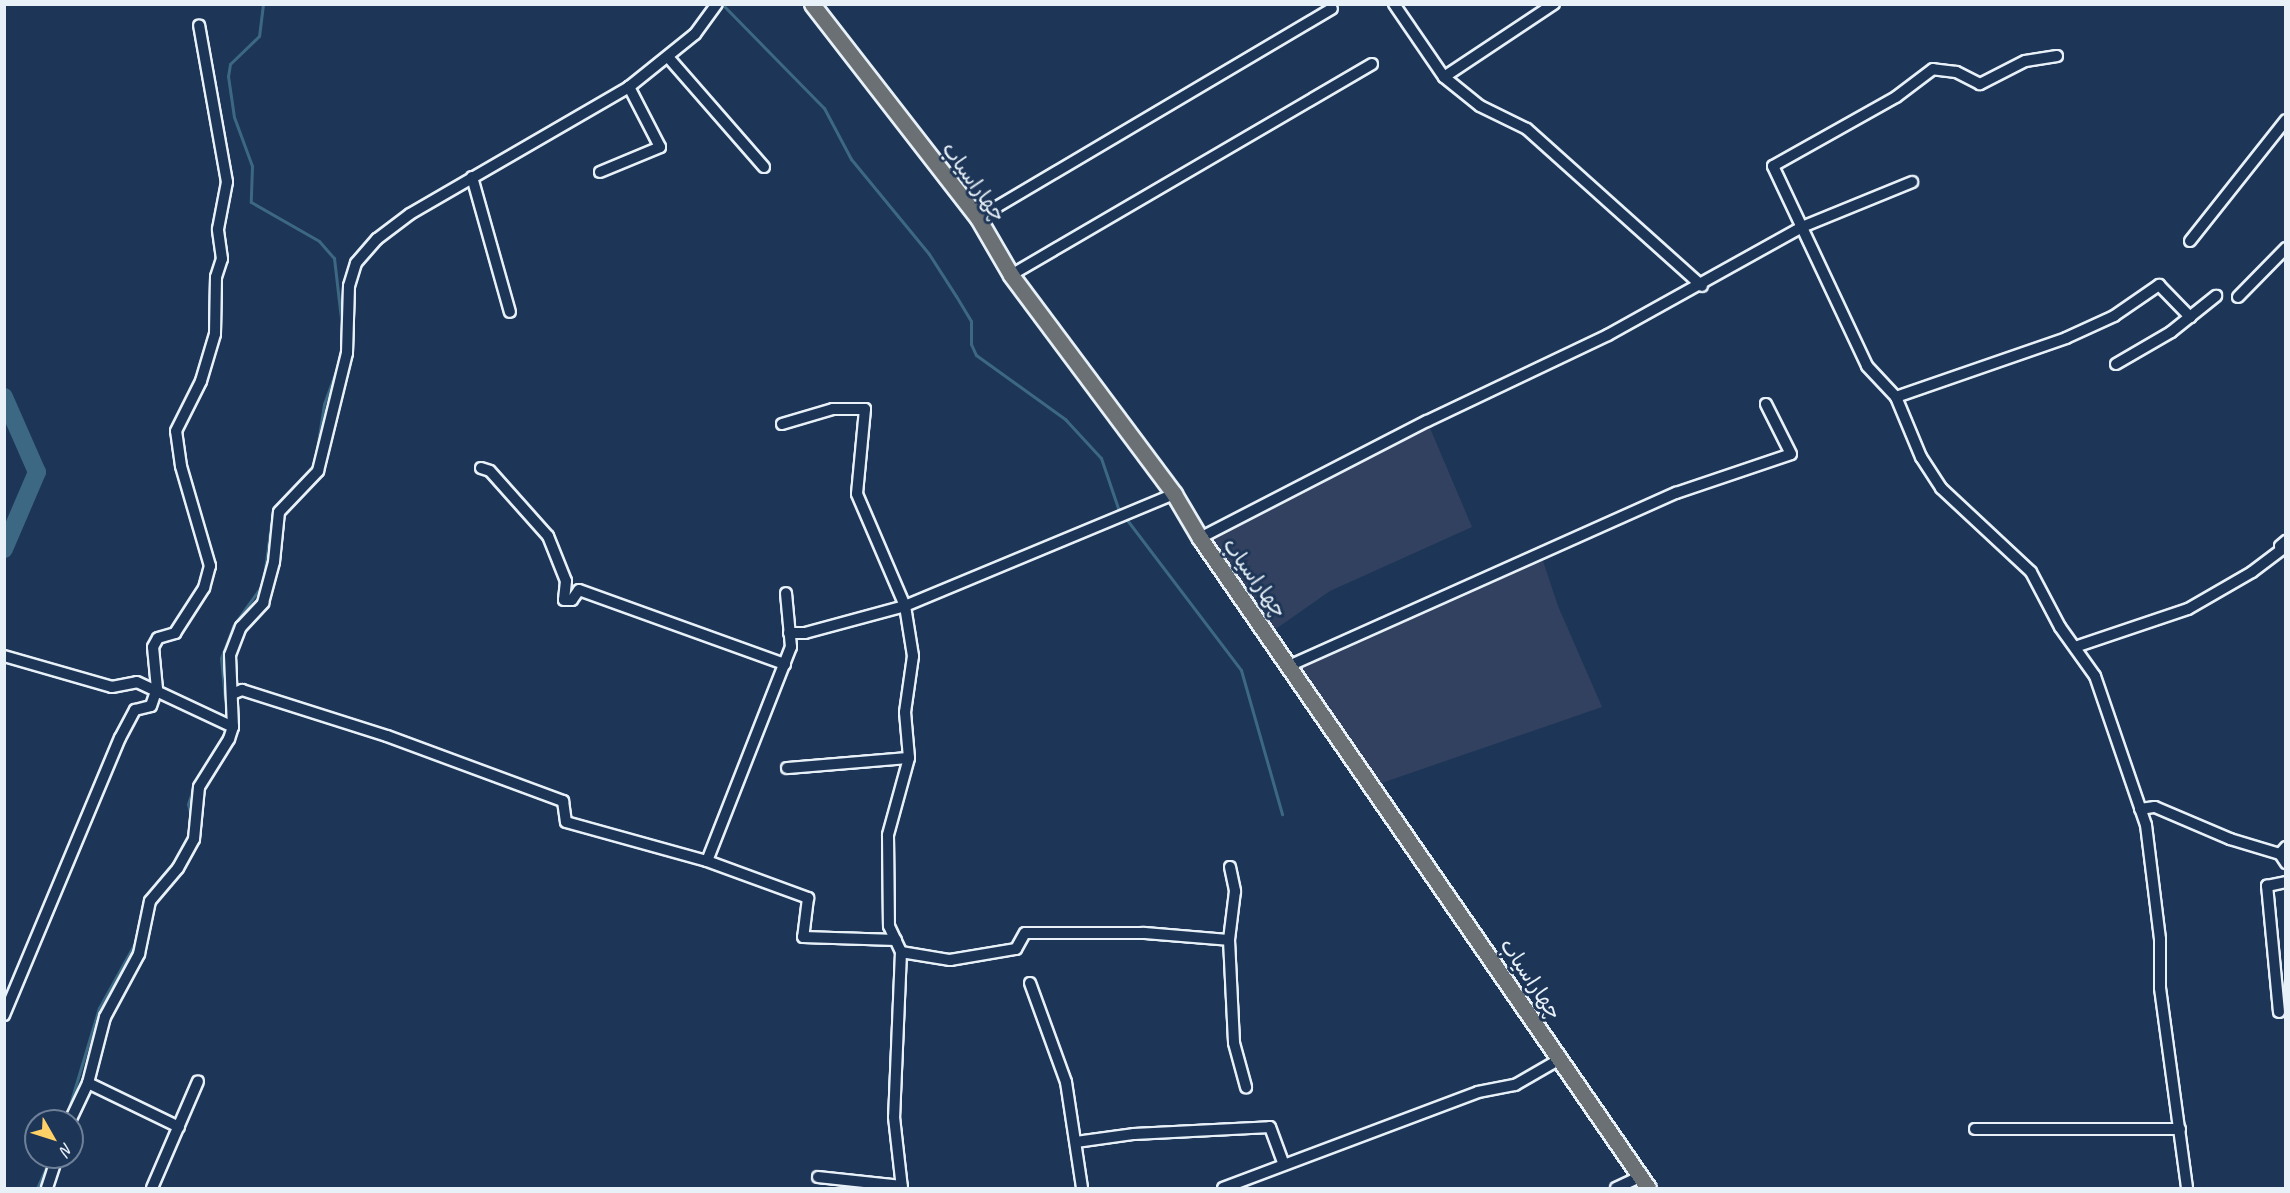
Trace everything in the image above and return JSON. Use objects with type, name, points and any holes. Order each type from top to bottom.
[{"type":"highway","name":"چهاراسیاب","points":[[812,4],[978,218],[1011,275],[1174,494],[1200,538],[1291,665],[1370,787],[1644,1183]]},
{"type":"street","points":[[1394,4],[1444,77],[1480,106],[1527,129],[1702,285]]},
{"type":"street","points":[[1444,77],[1554,4]]},
{"type":"street","points":[[76,1109],[88,1083],[105,1017],[139,954],[150,901],[178,868],[194,839],[199,787],[233,727],[230,656],[240,627],[263,603],[274,562],[279,512],[318,471],[347,353],[349,286],[356,263],[377,239],[410,214],[629,87],[695,34],[715,6]]},
{"type":"street","points":[[978,218],[1332,9]]},
{"type":"street","points":[[4,1015],[120,738],[135,710],[151,706],[157,689],[153,647],[158,638],[175,633],[204,588],[210,567],[181,466],[176,431],[201,381],[215,334],[216,277],[222,259],[218,229],[227,182],[200,25]]},
{"type":"street","points":[[2057,56],[2025,61],[1980,84],[1933,69],[1896,97],[1773,166],[1867,366],[1896,397],[1921,457],[1941,488],[2031,572],[2075,647],[2095,676],[2140,809],[2152,871],[2160,988],[2187,1188]]},
{"type":"street","points":[[668,57],[764,167]]},
{"type":"street","points":[[1011,275],[1372,64]]},
{"type":"street","points":[[600,172],[660,147],[629,87]]},
{"type":"street","points":[[2190,241],[2286,120]]},
{"type":"street","points":[[472,177],[510,312]]},
{"type":"street","points":[[1200,538],[1702,285],[1802,227],[1912,182]]},
{"type":"street","points":[[2238,297],[2286,248]]},
{"type":"street","points":[[1896,397],[2066,338],[2114,316],[2159,285],[2190,317]]},
{"type":"street","points":[[2116,364],[2190,317],[2216,296]]},
{"type":"street","points":[[1291,665],[1676,493],[1791,454],[1766,404]]},
{"type":"street","points":[[782,424],[833,409],[865,409],[857,494],[905,606],[913,656],[905,712],[909,758],[888,835],[889,926],[901,952],[894,1117],[902,1187],[818,1177]]},
{"type":"street","points":[[481,468],[496,477],[548,536],[566,581],[564,600],[572,600],[579,590],[785,664]]},
{"type":"street","points":[[789,633],[805,633],[905,606],[1174,494]]},
{"type":"street","points":[[2075,647],[2188,609],[2252,572],[2283,549],[2280,546],[2286,541]]},
{"type":"street","points":[[706,861],[791,647],[786,593]]},
{"type":"street","points":[[4,656],[112,687],[137,682],[157,689],[206,717],[233,727]]},
{"type":"street","points":[[232,694],[242,690],[387,736],[563,801],[566,822],[706,861],[808,898],[803,937],[896,940]]},
{"type":"street","points":[[788,768],[909,758]]},
{"type":"street","points":[[2140,809],[2155,807],[2230,839],[2284,854]]},
{"type":"street","points":[[1230,867],[1235,891],[1229,940],[1234,1043],[1245,1087]]},
{"type":"street","points":[[2279,1012],[2266,886],[2286,882]]},
{"type":"street","points":[[901,952],[950,960],[1016,949],[1025,933],[1144,933],[1229,940]]},
{"type":"street","points":[[1030,983],[1066,1082],[1082,1188]]},
{"type":"street","points":[[1223,1188],[1478,1092],[1515,1085],[1560,1059]]},
{"type":"street","points":[[152,1188],[198,1081]]},
{"type":"street","points":[[88,1083],[179,1127]]},
{"type":"street","points":[[1076,1142],[1134,1134],[1270,1127],[1284,1165]]},
{"type":"street","points":[[1975,1130],[2180,1130]]},
{"type":"street","points":[[47,1188],[53,1169]]},
{"type":"street","points":[[1616,1188],[1644,1183]]},
{"type":"shaded area","points":[[1427,421],[1472,527],[1330,591],[1270,633],[1200,538]]},
{"type":"shaded area","points":[[1540,552],[1558,606],[1602,707],[1370,787],[1291,665]]},
{"type":"waterway","points":[[263,4],[259,36],[230,64],[228,76],[234,117],[252,166],[251,202],[319,241],[334,258],[343,336]]},
{"type":"waterway","points":[[722,4],[824,108],[851,159],[929,254],[956,296],[971,321],[971,344],[976,355],[1065,419],[1101,458],[1118,508],[1241,670],[1282,814]]},
{"type":"waterway","points":[[315,461],[324,404],[341,357]]},
{"type":"waterway","points":[[4,397],[37,472],[4,549]]},
{"type":"waterway","points":[[227,720],[221,658],[233,626],[263,584],[273,509],[286,497]]},
{"type":"waterway","points":[[192,820],[188,804],[194,786],[222,740]]},
{"type":"waterway","points":[[157,885],[180,854]]},
{"type":"waterway","points":[[69,1109],[99,1008],[135,943],[145,906]]},
{"type":"waterway","points":[[37,1188],[46,1169]]}]
